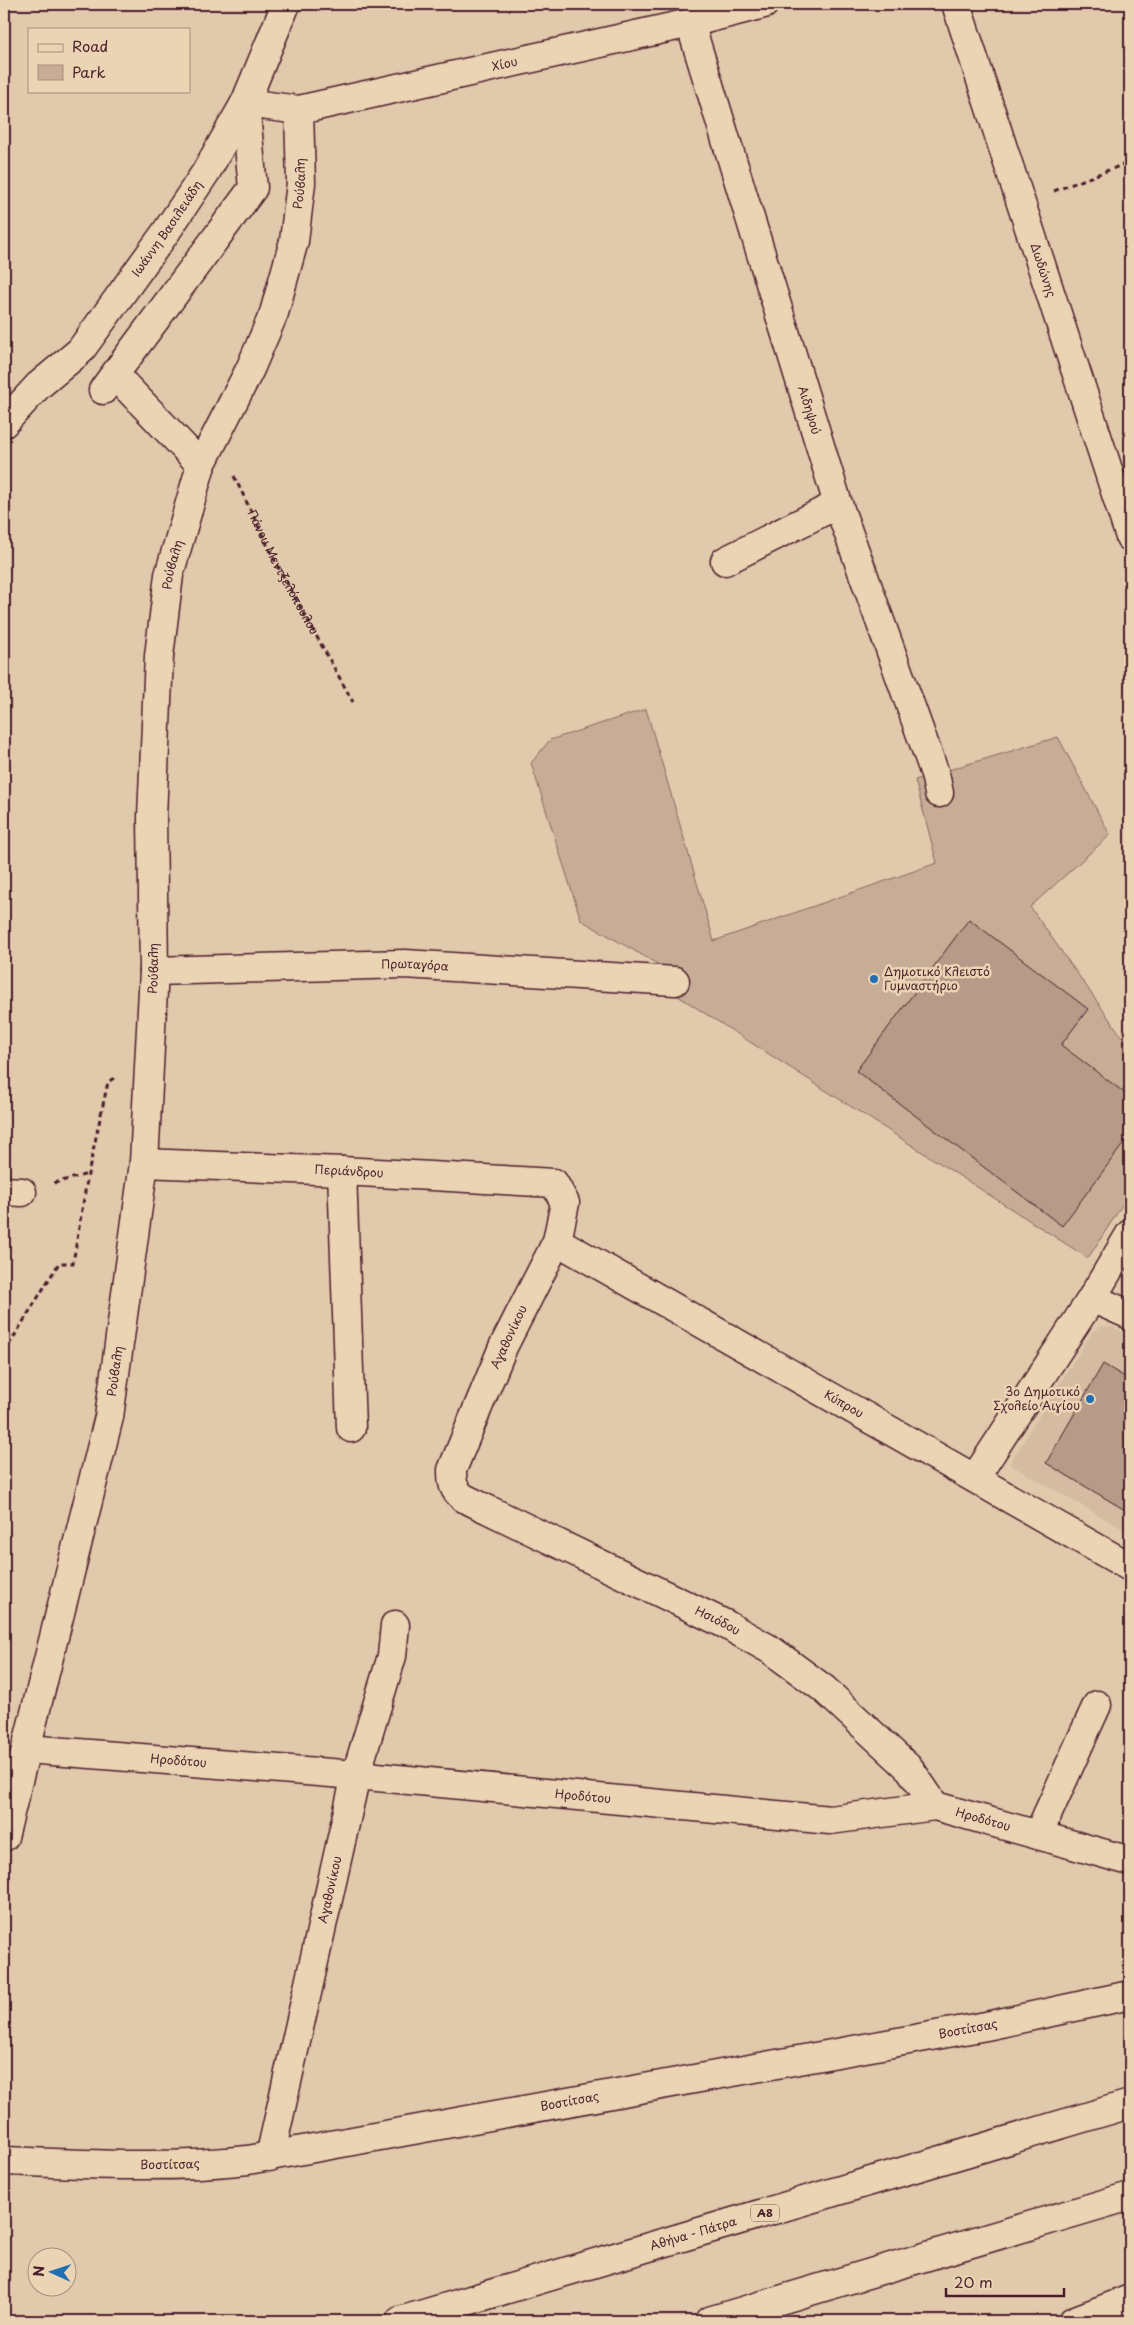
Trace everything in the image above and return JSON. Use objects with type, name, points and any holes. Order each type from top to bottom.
[{"type":"main road","name":"Ιωάννη Βασιλειάδη","points":[[4,423],[38,386],[80,351],[166,232],[206,172],[245,103],[286,4]]},
{"type":"main road","name":"Χίου","points":[[245,103],[299,110],[690,23],[764,4]]},
{"type":"main road","name":"Δωδώνης","points":[[956,4],[1130,537]]},
{"type":"main road","name":"Αιδηψού","points":[[690,23],[838,504],[934,774],[939,793]]},
{"type":"main road","points":[[207,454],[109,383],[253,188],[245,103]]},
{"type":"main road","name":"Ρούβαλη","points":[[4,1837],[109,1417],[144,1163],[154,972],[152,817],[159,656],[169,575],[207,454],[250,369],[270,321],[294,241],[301,183],[299,110]]},
{"type":"main road","points":[[725,561],[838,504]]},
{"type":"main road","name":"Πρωταγόρα","points":[[154,972],[405,964],[675,981]]},
{"type":"main road","name":"Περιάνδρου","points":[[144,1163],[342,1170],[554,1183]]},
{"type":"main road","points":[[342,1170],[351,1428]]},
{"type":"main road","name":"Αγαθονίκου","points":[[458,1493],[453,1485],[452,1470],[503,1346],[557,1241],[565,1203],[554,1183]]},
{"type":"main road","points":[[974,1478],[1092,1298],[1130,1234]]},
{"type":"main road","name":"Κύπρου","points":[[557,1241],[1130,1567]]},
{"type":"main road","points":[[1092,1298],[1130,1315]]},
{"type":"main road","name":"Ησιόδου","points":[[458,1493],[725,1624],[771,1650],[824,1689],[910,1769],[934,1806]]},
{"type":"main road","name":"Αγαθονίκου","points":[[270,2157],[356,1775],[392,1656],[395,1625]]},
{"type":"main road","points":[[1038,1835],[1097,1705]]},
{"type":"main road","name":"Ηροδότου","points":[[27,1749],[356,1775],[830,1820],[934,1806],[1130,1861]]},
{"type":"main road","name":"Βοστίτσας","points":[[4,2160],[157,2166],[210,2164],[270,2157],[986,2026],[1130,1995]]},
{"type":"main road","name":"Αθήνα - Πάτρα","points":[[400,2321],[1130,2104]]},
{"type":"main road","points":[[710,2321],[1130,2196]]},
{"type":"main road","points":[[1073,2321],[1130,2299]]},
{"type":"path","points":[[1021,203],[1130,162]]},
{"type":"path","name":"Πάνου Μεντζελόπουλου","points":[[207,454],[237,481],[277,565],[353,702]]},
{"type":"path","points":[[4,1353],[59,1263],[73,1263],[88,1174],[108,1082]]},
{"type":"shaded area","name":"3ο Δημοτικό Σχολείο Αιγίου","points":[[1102,1326],[1112,1327],[1130,1335],[1130,1533],[1009,1464],[1092,1332]]},
{"type":"green space","name":"Δημοτικό Κλειστό Γυμναστήριο","points":[[646,709],[714,941],[937,863],[915,780],[1058,737],[1110,835],[1030,907],[1130,1048],[1130,1193],[1088,1258],[667,989],[668,970],[581,920],[531,763],[550,740]]},
{"type":"building","points":[[969,919],[1088,1009],[1061,1045],[1130,1097],[1130,1135],[1062,1226],[856,1071]]},
{"type":"building","points":[[1103,1364],[1130,1380],[1130,1513],[1046,1463]]},
{"type":"place","name":"Δημοτικό Κλειστό Γυμναστήριο","points":[[874,979]]},
{"type":"place","name":"3ο Δημοτικό Σχολείο Αιγίου","points":[[1090,1399]]}]
